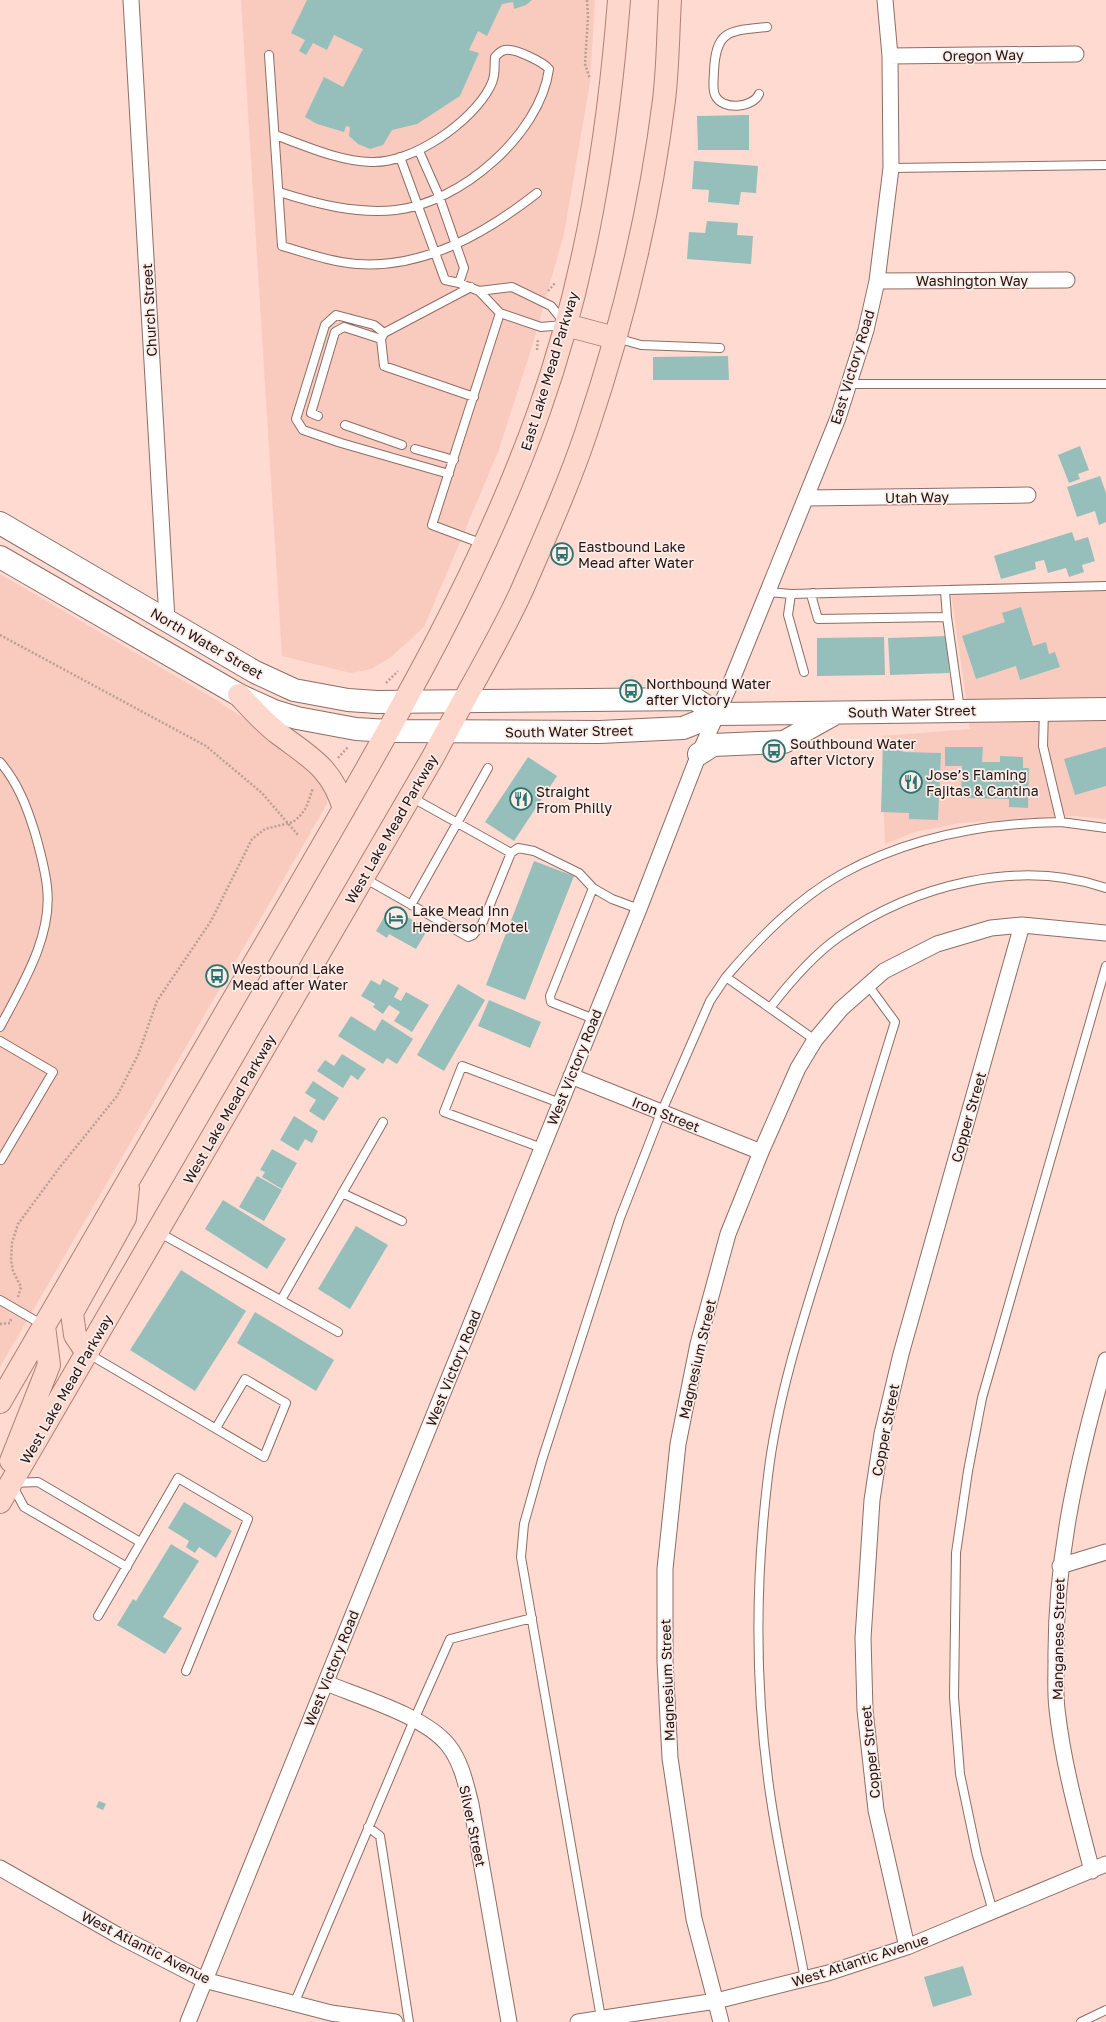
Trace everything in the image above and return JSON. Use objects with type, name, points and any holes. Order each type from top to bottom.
[{"type":"main road","name":"East Lake Mead Parkway","points":[[397,716],[453,611],[486,545],[504,504],[540,408],[566,325],[599,177],[609,102],[619,0]]},
{"type":"main road","points":[[455,716],[521,591],[563,494],[587,430],[615,338],[646,209],[664,100],[670,0]]},
{"type":"main road","points":[[566,325],[615,338]]},
{"type":"main road","name":"North Water Street","points":[[0,523],[255,672],[294,690],[348,700],[397,716],[417,731]]},
{"type":"main road","name":"North Water Street","points":[[0,556],[239,695],[274,711],[298,718],[356,729],[397,716],[434,701]]},
{"type":"main road","points":[[239,695],[264,721],[321,766],[338,790],[344,810]]},
{"type":"main road","name":"South Water Street","points":[[417,731],[455,716],[695,699],[718,714]]},
{"type":"main road","name":"South Water Street","points":[[434,701],[455,716],[600,732],[683,728],[718,714],[1106,708]]},
{"type":"main road","points":[[699,754],[713,745],[784,742],[838,712]]},
{"type":"main road","points":[[0,1402],[344,810],[397,716]]},
{"type":"main road","name":"West Lake Mead Parkway","points":[[0,1502],[6,1486],[87,1353],[363,878],[455,716]]},
{"type":"main road","points":[[87,1353],[75,1335],[72,1313],[125,1218],[129,1179]]},
{"type":"main road","points":[[6,1486],[49,1365],[44,1326]]},
{"type":"street","name":"Church Street","points":[[130,0],[167,620]]},
{"type":"street","name":"East Victory Road","points":[[718,714],[838,418],[866,330],[877,281],[891,168],[890,56],[885,0]]},
{"type":"street","name":"Oregon Way","points":[[890,56],[1076,54]]},
{"type":"street","name":"Washington Way","points":[[877,281],[1067,280]]},
{"type":"street","name":"Utah Way","points":[[806,498],[1028,495]]},
{"type":"street","name":"West Victory Road","points":[[188,2022],[639,909],[699,754],[718,714]]},
{"type":"street","name":"Magnesium Street","points":[[721,2022],[694,1919],[670,1758],[665,1661],[665,1569],[678,1444],[698,1344],[728,1234],[761,1152],[798,1068],[815,1040],[841,1009],[884,971],[937,944],[991,928],[1022,926],[1106,933]]},
{"type":"street","name":"Copper Street","points":[[907,1947],[876,1810],[865,1710],[863,1638],[872,1500],[882,1434],[901,1354],[1022,926]]},
{"type":"street","name":"Iron Street","points":[[571,1076],[761,1152]]},
{"type":"street","name":"Manganese Street","points":[[1092,1871],[1068,1780],[1056,1707],[1056,1623],[1060,1566],[1087,1428],[1106,1360]]},
{"type":"street","points":[[1060,1566],[1106,1552]]},
{"type":"street","name":"Silver Street","points":[[326,1683],[414,1720],[438,1734],[448,1746],[462,1773],[471,1804],[509,2022]]},
{"type":"street","name":"West Atlantic Avenue","points":[[578,2022],[716,2001],[805,1979],[907,1947],[1106,1864]]},
{"type":"street","name":"West Atlantic Avenue","points":[[0,1868],[119,1936],[204,1980],[331,2013],[395,2022]]},
{"type":"lane","points":[[759,94],[753,102],[743,105],[727,104],[718,99],[715,95],[714,87],[715,53],[719,43],[737,30],[766,27]]},
{"type":"lane","points":[[275,135],[348,159],[373,162],[400,157],[419,150],[454,127],[478,104],[490,87],[496,71],[495,57],[499,52],[506,50],[540,61],[549,69],[548,79],[538,104],[522,128],[502,153],[469,181],[439,196],[396,210],[352,210],[317,204],[279,192]]},
{"type":"lane","points":[[268,55],[282,246],[356,264],[387,264],[436,252],[456,244],[509,215],[537,193]]},
{"type":"lane","points":[[419,150],[439,196],[464,268],[459,283]]},
{"type":"lane","points":[[400,157],[446,280],[475,289],[500,312],[541,327],[566,325]]},
{"type":"lane","points":[[891,168],[1106,165]]},
{"type":"lane","points":[[318,416],[311,413],[335,332],[344,327],[383,336],[475,289],[512,287],[551,306],[566,325]]},
{"type":"lane","points":[[486,545],[432,525],[500,312]]},
{"type":"lane","points":[[449,474],[341,443],[303,430],[296,419],[325,325],[336,315],[374,325],[383,336],[384,366],[474,397]]},
{"type":"lane","points":[[615,338],[641,345],[720,348]]},
{"type":"lane","points":[[849,384],[1106,384]]},
{"type":"lane","points":[[345,426],[402,445]]},
{"type":"lane","points":[[415,449],[454,460]]},
{"type":"lane","points":[[768,592],[791,594],[1106,586]]},
{"type":"lane","points":[[945,591],[947,617],[960,710]]},
{"type":"lane","points":[[813,593],[812,598],[818,619],[947,617]]},
{"type":"lane","points":[[791,594],[788,615],[804,672]]},
{"type":"lane","points":[[1044,709],[1043,746],[1061,822]]},
{"type":"lane","points":[[0,762],[11,776],[28,809],[42,856],[48,888],[45,926],[33,964],[0,1026]]},
{"type":"lane","points":[[411,904],[488,768]]},
{"type":"lane","points":[[410,796],[511,853]]},
{"type":"lane","points":[[601,2018],[521,1557],[524,1524],[542,1460],[620,1218],[661,1113],[710,1001],[726,977],[776,924],[807,898],[841,875],[879,856],[910,843],[953,833],[1026,822],[1061,822],[1105,829]]},
{"type":"lane","points":[[363,878],[468,937],[473,935],[482,924],[511,853],[518,848],[534,851],[579,873],[593,888],[612,899],[639,909]]},
{"type":"lane","points":[[770,1008],[810,961],[838,937],[870,918],[909,899],[944,888],[982,879],[1032,875],[1084,881],[1106,888]]},
{"type":"lane","points":[[593,888],[550,996],[551,1002],[594,1019]]},
{"type":"lane","points":[[993,1912],[977,1855],[960,1774],[954,1697],[956,1553],[968,1471],[982,1398],[1106,966]]},
{"type":"lane","points":[[726,977],[815,1040]]},
{"type":"lane","points":[[805,1979],[771,1800],[764,1737],[759,1644],[762,1558],[768,1475],[780,1402],[809,1300],[895,1022],[868,985]]},
{"type":"lane","points":[[0,1041],[53,1072],[1,1160],[0,1159]]},
{"type":"lane","points":[[542,1148],[444,1112],[462,1066],[560,1103]]},
{"type":"lane","points":[[281,1300],[383,1122]]},
{"type":"lane","points":[[342,1193],[402,1221]]},
{"type":"lane","points":[[157,1232],[338,1332]]},
{"type":"lane","points":[[0,1300],[44,1326]]},
{"type":"lane","points":[[87,1353],[264,1457],[286,1403],[244,1379],[216,1428]]},
{"type":"lane","points":[[98,1616],[178,1478],[248,1519],[186,1671]]},
{"type":"lane","points":[[6,1486],[38,1482],[140,1542]]},
{"type":"lane","points":[[6,1486],[24,1507],[127,1567]]},
{"type":"lane","points":[[294,2004],[368,1827],[450,1639],[532,1618]]},
{"type":"lane","points":[[368,1827],[380,1836],[410,2022]]},
{"type":"lane","points":[[1081,2022],[1106,2010]]},
{"type":"path","points":[[0,635],[206,746],[262,794],[298,835]]},
{"type":"shaded area","points":[[241,0],[595,0],[590,82],[564,234],[531,350],[498,452],[424,627],[391,657],[371,669],[351,673],[282,656]]},
{"type":"shaded area","points":[[0,574],[213,698],[299,754],[329,790],[327,804],[0,1367]]},
{"type":"shaded area","points":[[1106,581],[1106,819],[1075,816],[960,823],[915,832],[885,844],[881,736],[970,729],[950,584]]},
{"type":"building","points":[[307,0],[532,0],[526,5],[514,9],[513,2],[502,4],[487,36],[478,31],[469,50],[479,53],[460,96],[417,124],[392,130],[383,145],[370,149],[358,144],[349,136],[350,127],[346,126],[344,132],[317,124],[305,117],[324,77],[343,87],[363,49],[334,35],[327,50],[313,43],[306,55],[299,51],[305,40],[291,33]]},
{"type":"building","points":[[749,115],[749,150],[698,150],[697,116]]},
{"type":"building","points":[[694,161],[758,166],[756,193],[741,192],[739,205],[708,202],[709,190],[692,189]]},
{"type":"building","points":[[707,221],[738,223],[737,235],[753,236],[751,264],[687,259],[689,232],[705,233]]},
{"type":"building","points":[[728,356],[729,380],[653,380],[653,357]]},
{"type":"building","points":[[1080,446],[1089,470],[1078,474],[1080,479],[1069,483],[1058,455]]},
{"type":"building","points":[[1100,476],[1106,493],[1106,522],[1099,525],[1095,511],[1077,517],[1067,487]]},
{"type":"building","points":[[1072,532],[1075,541],[1088,537],[1095,561],[1082,565],[1084,572],[1069,577],[1066,568],[1048,573],[1044,560],[1035,562],[1036,569],[1001,579],[994,556]]},
{"type":"building","points":[[1021,607],[1033,646],[1046,642],[1049,654],[1055,652],[1060,667],[1020,680],[1016,666],[976,679],[962,636],[1005,622],[1002,613]]},
{"type":"building","points":[[948,636],[949,673],[890,675],[888,638]]},
{"type":"building","points":[[884,637],[885,675],[817,676],[817,638]]},
{"type":"building","name":"Jose’s Flaming Fajitas & Cantina","points":[[883,747],[903,748],[903,752],[941,753],[938,820],[909,819],[909,813],[881,812]]},
{"type":"building","points":[[945,747],[983,747],[982,762],[1000,762],[1000,756],[1023,757],[1023,768],[1029,768],[1028,808],[1009,807],[1009,799],[961,798],[962,766],[945,766]]},
{"type":"building","points":[[1106,747],[1106,786],[1075,795],[1064,759]]},
{"type":"building","name":"Straight From Philly","points":[[528,757],[557,776],[514,841],[485,822]]},
{"type":"building","points":[[534,861],[574,876],[525,1000],[486,985]]},
{"type":"building","name":"Lake Mead Inn Henderson Motel","points":[[390,907],[428,929],[416,949],[389,934],[387,938],[376,931]]},
{"type":"building","points":[[383,979],[399,988],[394,997],[401,1001],[406,992],[429,1005],[412,1032],[394,1021],[400,1012],[389,1005],[383,1014],[373,1007],[375,1004],[361,996],[371,980],[380,985]]},
{"type":"building","points":[[458,984],[485,1000],[444,1071],[417,1055]]},
{"type":"building","points":[[489,1000],[541,1022],[530,1048],[478,1026]]},
{"type":"building","points":[[351,1016],[375,1031],[382,1019],[413,1039],[397,1064],[387,1058],[383,1064],[338,1036]]},
{"type":"building","points":[[342,1054],[366,1069],[358,1080],[351,1075],[343,1088],[317,1071],[325,1060],[334,1066]]},
{"type":"building","points":[[313,1081],[339,1098],[324,1121],[309,1111],[316,1100],[305,1093]]},
{"type":"building","points":[[294,1116],[318,1131],[312,1143],[305,1139],[298,1151],[280,1140]]},
{"type":"building","points":[[272,1149],[297,1163],[282,1189],[262,1177],[265,1172],[260,1170]]},
{"type":"building","points":[[257,1176],[282,1190],[264,1221],[239,1207]]},
{"type":"building","points":[[223,1200],[286,1239],[267,1269],[205,1229]]},
{"type":"building","points":[[356,1226],[388,1245],[350,1309],[318,1289]]},
{"type":"building","points":[[181,1270],[246,1311],[195,1391],[130,1350]]},
{"type":"building","points":[[255,1312],[334,1360],[316,1391],[237,1343]]},
{"type":"building","points":[[184,1502],[232,1531],[216,1558],[199,1547],[195,1553],[186,1547],[189,1541],[168,1528]]},
{"type":"building","points":[[171,1544],[199,1561],[163,1617],[182,1628],[165,1654],[117,1625],[133,1599],[136,1601]]},
{"type":"building","points":[[99,1801],[106,1804],[103,1810],[96,1807]]},
{"type":"building","points":[[963,1966],[972,1995],[933,2007],[924,1977]]},
{"type":"place","name":"Eastbound Lake Mead after Water","points":[[562,554]]},
{"type":"place","name":"Northbound Water after Victory","points":[[631,691]]},
{"type":"place","name":"Southbound Water after Victory","points":[[774,751]]},
{"type":"place","name":"Jose’s Flaming Fajitas & Cantina","points":[[911,782]]},
{"type":"place","name":"Straight From Philly","points":[[521,799]]},
{"type":"place","name":"Lake Mead Inn Henderson Motel","points":[[396,918]]},
{"type":"place","name":"Westbound Lake Mead after Water","points":[[217,976]]}]
